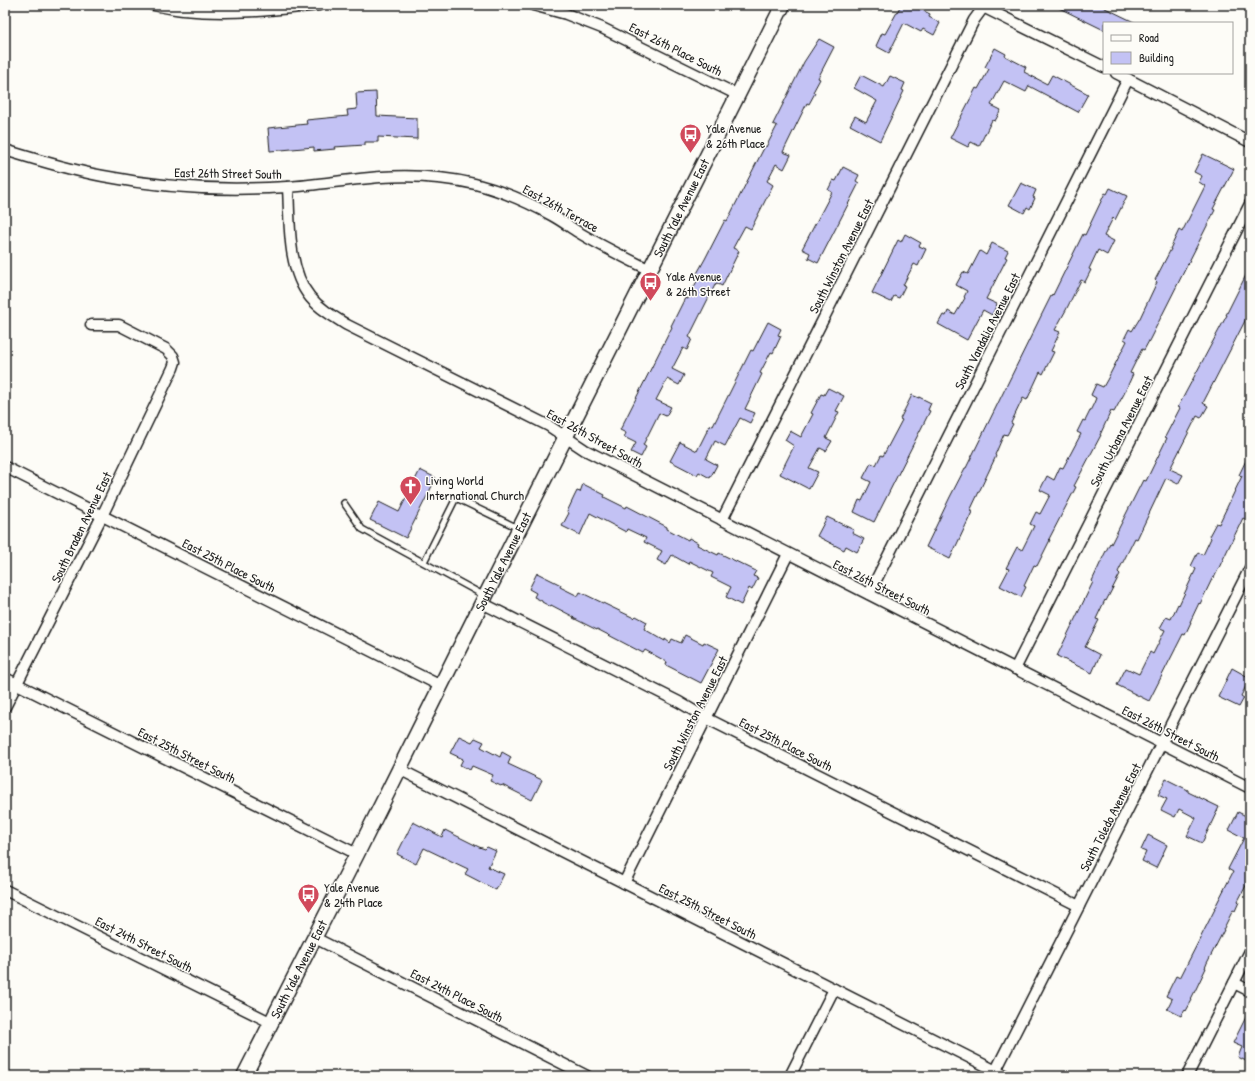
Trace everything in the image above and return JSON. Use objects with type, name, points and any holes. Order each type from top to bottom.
[{"type":"main road","name":"South Yale Avenue East","points":[[244,1076],[315,938],[784,5]]},
{"type":"street","points":[[153,5],[184,10],[225,12],[264,11],[319,5]]},
{"type":"street","name":"East 26th Place South","points":[[533,5],[566,14],[602,28],[738,95]]},
{"type":"street","points":[[982,6],[1103,66]]},
{"type":"street","name":"South Winston Avenue East","points":[[722,520],[982,6]]},
{"type":"street","points":[[1118,74],[1250,142]]},
{"type":"street","name":"South Vandalia Avenue East","points":[[869,594],[1128,79]]},
{"type":"street","name":"East 26th Street South","points":[[5,150],[102,176],[149,184],[199,188],[288,187],[290,238],[294,263],[300,281],[310,297],[327,312],[347,325],[549,426],[585,450],[1250,788]]},
{"type":"street","name":"East 26th Terrace","points":[[288,187],[380,177],[408,176],[474,184],[506,192],[530,203],[579,232],[650,270]]},
{"type":"street","name":"South Urbana Avenue East","points":[[1015,669],[1250,204]]},
{"type":"street","name":"South Braden Avenue East","points":[[5,708],[102,516],[175,362],[173,356],[166,349],[118,325],[91,325]]},
{"type":"street","name":"East 25th Place South","points":[[5,467],[441,686]]},
{"type":"street","name":"South Winston Avenue East","points":[[624,883],[788,554]]},
{"type":"street","name":"South Toledo Avenue East","points":[[994,1073],[1250,568]]},
{"type":"street","name":"East 25th Place South","points":[[484,600],[706,718],[1080,906]]},
{"type":"street","name":"East 25th Street South","points":[[5,678],[357,854]]},
{"type":"street","name":"East 25th Street South","points":[[399,769],[834,989],[994,1073],[1006,1076]]},
{"type":"street","name":"East 24th Street South","points":[[5,890],[272,1023]]},
{"type":"street","name":"East 24th Place South","points":[[315,938],[587,1076]]},
{"type":"street","points":[[1187,1076],[1250,952]]},
{"type":"street","points":[[1234,983],[1250,991]]},
{"type":"street","points":[[790,1076],[834,989]]},
{"type":"lane","points":[[424,562],[456,498],[520,529]]},
{"type":"lane","points":[[344,503],[362,529],[424,562],[484,600]]},
{"type":"building","points":[[901,5],[912,5],[930,14],[929,17],[940,23],[934,35],[923,29],[921,32],[904,23],[889,53],[876,46],[882,33],[885,34]]},
{"type":"building","points":[[1053,5],[1099,5],[1134,22],[1103,22],[1103,30]]},
{"type":"building","points":[[819,39],[834,47],[818,78],[820,79],[813,92],[815,93],[809,104],[807,103],[783,152],[791,155],[784,169],[776,164],[767,181],[773,185],[751,229],[745,226],[733,248],[739,251],[722,286],[716,283],[689,337],[692,339],[687,350],[683,348],[672,369],[684,375],[679,385],[667,379],[656,400],[671,407],[666,416],[659,413],[643,445],[646,447],[641,457],[631,452],[636,443],[624,437],[626,433],[620,430],[685,298],[688,299],[698,279],[695,277],[725,220],[727,221],[765,146],[766,147],[777,126],[773,124],[804,62]]},
{"type":"building","points":[[995,48],[1006,54],[1005,56],[1026,67],[1024,72],[1047,84],[1052,75],[1088,94],[1078,112],[1029,86],[1026,92],[1004,81],[991,105],[1001,110],[995,121],[992,120],[979,146],[971,142],[968,147],[950,138],[976,88],[978,89],[989,69],[985,67]]},
{"type":"building","points":[[861,75],[884,87],[890,76],[905,83],[902,90],[904,91],[880,141],[850,125],[855,116],[866,122],[877,101],[854,88]]},
{"type":"building","points":[[376,92],[377,116],[417,118],[417,139],[378,137],[378,142],[365,142],[365,145],[334,147],[335,149],[314,151],[314,147],[270,151],[268,128],[307,124],[306,120],[348,116],[347,110],[357,109],[356,93]]},
{"type":"building","points":[[1203,154],[1234,169],[1150,339],[1144,350],[1142,349],[1130,373],[1133,374],[1124,394],[1114,412],[1111,411],[1101,435],[1074,486],[1076,487],[1037,566],[1034,565],[1024,586],[1026,587],[1021,597],[1000,586],[1009,569],[1006,568],[1017,547],[1022,550],[1034,526],[1030,524],[1036,512],[1040,514],[1050,495],[1040,490],[1047,476],[1054,480],[1060,467],[1063,468],[1081,434],[1077,432],[1083,420],[1085,421],[1096,398],[1091,395],[1096,384],[1103,387],[1107,380],[1127,341],[1124,339],[1129,329],[1132,331],[1140,318],[1157,282],[1155,280],[1179,230],[1182,232],[1205,186],[1199,182],[1202,176],[1194,172]]},
{"type":"building","points":[[843,167],[859,175],[856,181],[859,183],[818,263],[808,258],[810,253],[802,249],[832,192],[828,190],[833,180],[836,181]]},
{"type":"building","points":[[1021,183],[1036,190],[1033,197],[1035,198],[1030,209],[1027,207],[1024,213],[1009,205]]},
{"type":"building","points":[[1110,188],[1127,196],[1115,220],[1113,218],[1104,236],[1114,241],[1107,255],[1098,250],[1085,282],[1081,280],[1055,330],[1060,332],[1051,351],[1054,352],[1043,374],[1040,372],[1027,400],[1023,398],[1007,435],[1004,434],[995,455],[996,456],[970,511],[972,512],[950,559],[926,547],[1052,294],[1053,295],[1083,234],[1085,235],[1105,193],[1107,194]]},
{"type":"building","points":[[905,234],[921,243],[919,246],[926,249],[918,266],[914,264],[903,285],[905,286],[899,298],[894,296],[891,302],[872,293],[898,240],[901,242]]},
{"type":"building","points":[[992,243],[1008,251],[1005,257],[1007,258],[986,299],[997,304],[992,315],[983,310],[967,340],[938,324],[943,315],[946,316],[948,311],[955,315],[965,298],[964,297],[967,291],[956,285],[963,272],[968,274],[980,251],[986,255]]},
{"type":"building","points":[[1250,267],[1250,308],[1246,316],[1247,317],[1203,403],[1208,406],[1201,418],[1197,416],[1170,469],[1183,475],[1178,484],[1166,478],[1137,539],[1135,538],[1118,572],[1120,574],[1106,601],[1105,600],[1096,619],[1099,620],[1085,647],[1100,655],[1092,673],[1057,656],[1093,582],[1092,581],[1104,555],[1143,480],[1146,481],[1167,438],[1165,437],[1180,408],[1178,407],[1227,315]]},
{"type":"building","points":[[768,322],[781,329],[778,335],[781,336],[773,353],[771,352],[760,373],[762,374],[745,409],[755,413],[750,423],[740,418],[725,446],[715,441],[706,459],[717,465],[710,478],[699,472],[697,475],[670,461],[680,442],[697,451],[710,425],[713,426],[751,350],[753,351]]},
{"type":"building","points":[[828,388],[844,396],[836,411],[839,412],[826,438],[832,441],[826,451],[820,448],[809,468],[818,472],[809,489],[780,474],[794,446],[785,440],[790,431],[801,437],[821,394],[824,395]]},
{"type":"building","points":[[912,395],[931,403],[928,410],[930,411],[874,522],[854,512],[859,500],[862,501],[871,482],[863,478],[871,463],[876,465],[881,455],[883,456],[902,420],[900,419]]},
{"type":"building","points":[[1250,452],[1250,522],[1243,518],[1214,578],[1213,577],[1200,604],[1199,603],[1185,635],[1183,634],[1149,701],[1117,685],[1126,668],[1139,674],[1150,652],[1153,654],[1165,630],[1160,628],[1166,617],[1171,619],[1178,604],[1179,605],[1196,569],[1191,566],[1198,552],[1203,555],[1211,538],[1209,536],[1216,523],[1219,524],[1242,476],[1239,475]]},
{"type":"building","name":"Living World International Church","points":[[420,470],[436,478],[406,538],[370,520],[379,502],[399,512]]},
{"type":"building","points":[[583,484],[605,495],[604,497],[626,508],[627,506],[667,527],[667,529],[688,540],[689,538],[698,543],[697,545],[718,555],[719,553],[756,571],[753,576],[758,578],[752,590],[749,588],[741,605],[726,597],[731,587],[711,577],[713,573],[689,561],[688,564],[672,555],[666,565],[657,560],[662,551],[644,542],[646,538],[627,529],[626,532],[590,513],[580,535],[562,526],[569,513],[567,512],[577,491],[580,492]]},
{"type":"building","points":[[827,517],[854,530],[852,533],[864,539],[857,552],[846,546],[844,550],[817,536]]},
{"type":"building","points":[[537,573],[561,585],[560,587],[578,596],[580,592],[634,618],[636,616],[647,622],[644,629],[665,641],[665,639],[670,643],[672,639],[681,643],[685,635],[703,644],[704,642],[719,649],[701,683],[666,665],[667,662],[645,650],[643,653],[534,597],[536,593],[529,589]]},
{"type":"building","points":[[1232,668],[1250,678],[1241,696],[1244,698],[1239,707],[1218,697]]},
{"type":"building","points":[[459,736],[472,742],[475,738],[484,742],[481,747],[500,757],[502,752],[511,757],[508,764],[542,780],[532,800],[502,785],[501,786],[490,781],[493,775],[472,766],[470,770],[460,765],[463,759],[450,753]]},
{"type":"building","points":[[1166,779],[1188,790],[1188,792],[1219,807],[1202,843],[1187,836],[1196,818],[1179,809],[1175,817],[1161,810],[1167,799],[1158,795]]},
{"type":"building","points":[[1238,812],[1250,818],[1250,878],[1238,901],[1239,902],[1235,911],[1233,910],[1207,963],[1191,999],[1192,1000],[1186,1011],[1185,1010],[1181,1016],[1167,1009],[1172,999],[1166,996],[1176,976],[1180,978],[1233,872],[1228,869],[1244,838],[1229,830]]},
{"type":"building","points":[[413,822],[442,837],[445,830],[479,847],[485,849],[487,847],[496,851],[488,867],[504,874],[496,890],[465,874],[468,869],[424,848],[416,864],[397,854]]},
{"type":"building","points":[[1148,835],[1167,845],[1156,868],[1142,861],[1146,852],[1141,850]]},
{"type":"building","points":[[1250,1009],[1250,1063],[1238,1057],[1242,1047],[1233,1043]]},
{"type":"place","name":"Yale Avenue & 26th Place","points":[[691,154]]},
{"type":"place","name":"Yale Avenue & 26th Street","points":[[651,302]]},
{"type":"place","name":"Living World International Church","points":[[411,506]]},
{"type":"place","name":"Yale Avenue & 24th Place","points":[[309,914]]}]
